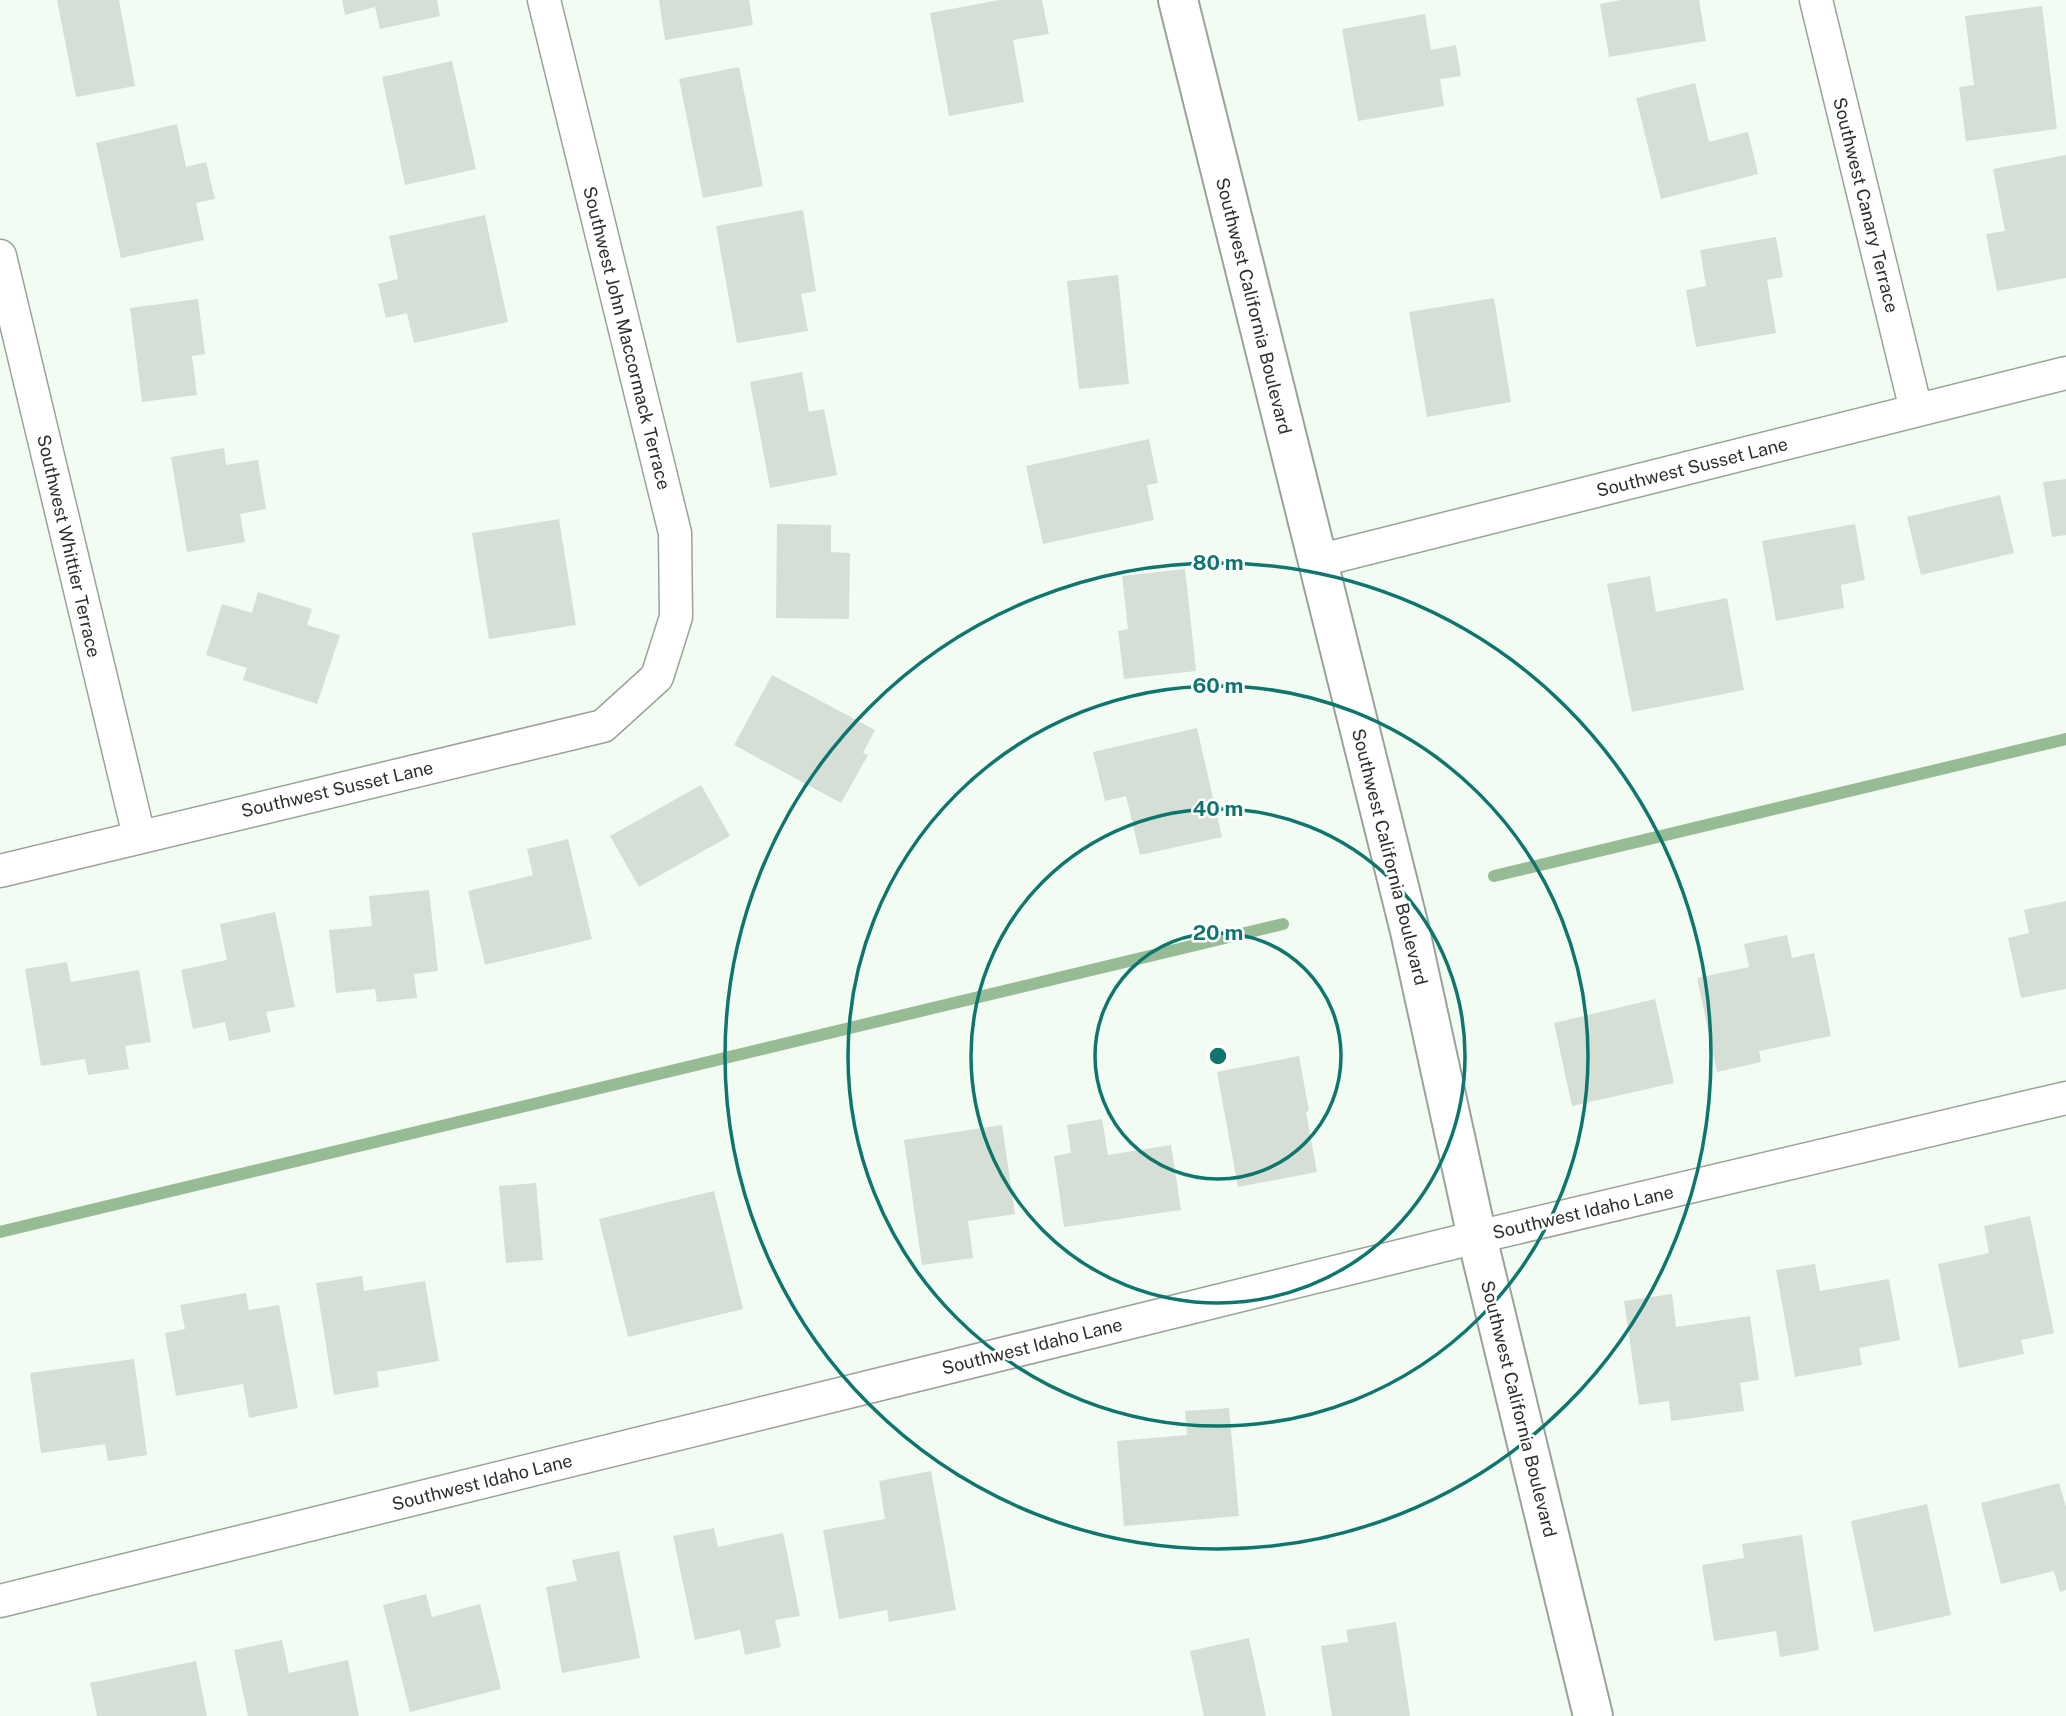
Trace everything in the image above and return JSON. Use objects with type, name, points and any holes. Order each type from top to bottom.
[{"type":"street","name":"Southwest John Maccormack Terrace","points":[[544,0],[675,533],[677,617],[657,677]]},
{"type":"street","name":"Southwest California Boulevard","points":[[1178,0],[1410,931],[1477,1237],[1593,1716]]},
{"type":"street","name":"Southwest Canary Terrace","points":[[1816,0],[1916,410]]},
{"type":"street","name":"Southwest Whittier Terrace","points":[[0,256],[139,836]]},
{"type":"street","name":"Southwest Susset Lane","points":[[1318,561],[2066,373]]},
{"type":"street","name":"Southwest Susset Lane","points":[[0,871],[603,726],[657,677]]},
{"type":"street","name":"Southwest Idaho Lane","points":[[0,1601],[1477,1237],[2066,1098]]},
{"type":"building","points":[[57,0],[119,0],[135,86],[76,97]]},
{"type":"building","points":[[342,0],[437,0],[440,16],[380,29],[375,7],[345,15]]},
{"type":"building","points":[[659,0],[749,0],[753,25],[665,40]]},
{"type":"building","points":[[999,0],[1042,0],[1049,34],[1013,40],[1024,102],[949,116],[930,13]]},
{"type":"building","points":[[1621,0],[1699,0],[1706,41],[1609,57],[1600,4]]},
{"type":"building","points":[[2042,6],[2057,129],[1966,141],[1959,87],[1974,85],[1965,16]]},
{"type":"building","points":[[1425,14],[1431,50],[1456,45],[1461,76],[1440,79],[1444,106],[1358,121],[1342,29]]},
{"type":"building","points":[[452,61],[476,169],[405,185],[382,77]]},
{"type":"building","points":[[739,67],[763,186],[703,198],[679,79]]},
{"type":"building","points":[[1695,83],[1709,142],[1748,132],[1758,174],[1661,199],[1636,98]]},
{"type":"building","points":[[177,124],[186,167],[206,162],[215,199],[196,203],[204,240],[121,258],[96,143]]},
{"type":"building","points":[[2066,155],[2066,278],[1997,291],[1986,234],[2005,231],[1993,169]]},
{"type":"building","points":[[803,210],[816,291],[801,294],[808,331],[737,343],[716,226]]},
{"type":"building","points":[[485,215],[508,322],[414,343],[407,313],[386,318],[378,284],[398,279],[389,236]]},
{"type":"building","points":[[1776,237],[1783,277],[1767,280],[1776,333],[1696,347],[1686,290],[1706,286],[1700,250]]},
{"type":"building","points":[[1118,275],[1129,384],[1079,389],[1067,281]]},
{"type":"building","points":[[1494,298],[1511,402],[1427,417],[1409,312]]},
{"type":"building","points":[[198,299],[205,354],[192,356],[197,395],[142,402],[130,308]]},
{"type":"building","points":[[802,372],[809,412],[824,409],[837,475],[770,488],[750,382]]},
{"type":"building","points":[[1149,439],[1158,483],[1147,485],[1154,520],[1043,544],[1026,466]]},
{"type":"building","points":[[224,448],[226,465],[258,460],[266,509],[240,514],[245,542],[187,552],[171,457]]},
{"type":"building","points":[[2066,479],[2066,535],[2052,537],[2043,482]]},
{"type":"building","points":[[2000,495],[2014,553],[1921,575],[1907,517]]},
{"type":"building","points":[[559,519],[576,625],[489,639],[472,533]]},
{"type":"building","points":[[777,524],[831,525],[831,552],[850,553],[849,619],[776,618]]},
{"type":"building","points":[[1855,524],[1865,580],[1841,585],[1844,608],[1776,621],[1762,541]]},
{"type":"building","points":[[1185,569],[1196,671],[1124,679],[1118,631],[1128,629],[1122,576]]},
{"type":"building","points":[[1650,576],[1656,612],[1727,598],[1744,690],[1632,712],[1607,584]]},
{"type":"building","points":[[258,592],[312,609],[307,625],[340,635],[317,704],[243,680],[247,668],[206,655],[222,604],[252,613]]},
{"type":"building","points":[[772,675],[875,730],[863,753],[868,755],[841,803],[734,745]]},
{"type":"building","points":[[1197,728],[1222,837],[1140,855],[1126,796],[1105,801],[1093,752]]},
{"type":"building","points":[[701,785],[730,836],[639,887],[610,836]]},
{"type":"building","points":[[568,839],[592,939],[485,965],[468,891],[533,875],[527,849]]},
{"type":"building","points":[[429,890],[438,971],[414,974],[417,998],[377,1002],[375,989],[336,993],[329,930],[372,926],[369,896]]},
{"type":"building","points":[[2066,901],[2066,989],[2021,998],[2008,938],[2029,933],[2024,910]]},
{"type":"building","points":[[275,912],[295,1007],[266,1012],[271,1032],[229,1041],[225,1022],[193,1029],[181,970],[227,960],[220,924]]},
{"type":"building","points":[[1787,935],[1792,958],[1814,953],[1831,1036],[1759,1051],[1761,1062],[1717,1072],[1697,978],[1749,967],[1744,944]]},
{"type":"building","points":[[67,962],[71,982],[139,970],[151,1042],[125,1046],[129,1069],[88,1075],[85,1059],[41,1066],[25,969]]},
{"type":"building","points":[[1655,999],[1674,1083],[1572,1106],[1554,1023]]},
{"type":"building","points":[[1299,1056],[1317,1172],[1238,1187],[1217,1072]]},
{"type":"building","points":[[1102,1119],[1108,1155],[1171,1145],[1181,1210],[1064,1227],[1054,1156],[1071,1153],[1067,1125]]},
{"type":"building","points":[[1002,1125],[1015,1214],[968,1221],[973,1258],[922,1265],[904,1140]]},
{"type":"building","points":[[536,1183],[543,1260],[506,1263],[499,1186]]},
{"type":"building","points":[[714,1191],[743,1309],[628,1337],[599,1219]]},
{"type":"building","points":[[2030,1216],[2054,1333],[2021,1340],[2024,1354],[1959,1368],[1938,1264],[1989,1253],[1984,1226]]},
{"type":"building","points":[[1815,1264],[1820,1291],[1889,1279],[1900,1340],[1859,1348],[1862,1365],[1795,1377],[1776,1270]]},
{"type":"building","points":[[362,1276],[364,1291],[425,1281],[439,1361],[377,1372],[379,1387],[334,1395],[316,1283]]},
{"type":"building","points":[[246,1293],[249,1310],[279,1305],[298,1408],[249,1418],[243,1384],[176,1396],[165,1333],[185,1329],[180,1305]]},
{"type":"building","points":[[1672,1294],[1676,1327],[1750,1316],[1759,1380],[1740,1383],[1744,1411],[1671,1421],[1669,1401],[1639,1405],[1624,1301]]},
{"type":"building","points":[[134,1359],[147,1455],[108,1461],[105,1444],[41,1453],[30,1373]]},
{"type":"building","points":[[1229,1408],[1239,1516],[1124,1526],[1117,1441],[1187,1435],[1185,1411]]},
{"type":"building","points":[[931,1471],[956,1610],[889,1622],[887,1610],[839,1619],[823,1530],[885,1519],[879,1481]]},
{"type":"building","points":[[2059,1483],[2066,1507],[2066,1590],[2060,1592],[2054,1571],[2001,1584],[1981,1503]]},
{"type":"building","points":[[1927,1504],[1951,1615],[1874,1632],[1851,1521]]},
{"type":"building","points":[[714,1528],[718,1547],[783,1533],[800,1616],[775,1620],[781,1647],[745,1655],[740,1630],[695,1640],[673,1536]]},
{"type":"building","points":[[1802,1535],[1819,1650],[1780,1657],[1776,1631],[1714,1641],[1702,1565],[1744,1558],[1742,1544]]},
{"type":"building","points":[[619,1551],[640,1658],[562,1673],[546,1587],[577,1581],[572,1560]]},
{"type":"building","points":[[426,1594],[432,1617],[480,1604],[501,1689],[410,1712],[383,1605]]},
{"type":"building","points":[[1396,1622],[1410,1716],[1332,1716],[1321,1646],[1348,1642],[1346,1630]]},
{"type":"building","points":[[1249,1638],[1266,1716],[1204,1716],[1190,1651]]},
{"type":"building","points":[[282,1640],[289,1673],[348,1660],[359,1716],[248,1716],[234,1650]]},
{"type":"building","points":[[196,1661],[207,1716],[97,1716],[90,1683]]},
{"type":"waterway","points":[[1494,876],[2066,739]]},
{"type":"waterway","points":[[0,1232],[1283,924]]}]
